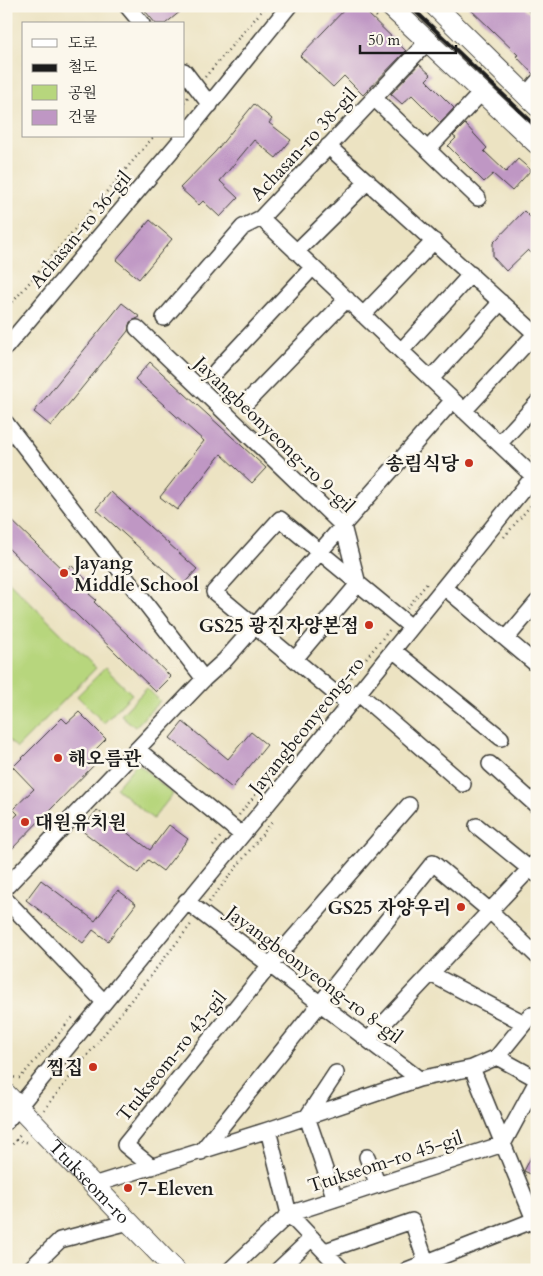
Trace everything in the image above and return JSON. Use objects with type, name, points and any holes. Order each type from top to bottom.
[{"type":"main road","points":[[390,6],[537,144]]},
{"type":"main road","points":[[443,9],[533,94]]},
{"type":"main road","name":"Ttukseom-ro","points":[[10,1107],[33,1121],[175,1270]]},
{"type":"street","points":[[127,6],[140,22]]},
{"type":"street","name":"Achasan-ro 36-gil","points":[[185,135],[289,6]]},
{"type":"street","name":"Achasan-ro 38-gil","points":[[164,318],[243,227],[261,218],[428,41]]},
{"type":"street","points":[[185,72],[210,104]]},
{"type":"street","points":[[428,149],[482,92]]},
{"type":"street","name":"Achasan-ro 38-gil","points":[[374,98],[478,198]]},
{"type":"street","name":"Achasan-ro 36-gil","points":[[6,346],[182,138]]},
{"type":"street","points":[[328,146],[434,240],[536,335],[464,411]]},
{"type":"street","points":[[296,252],[368,182]]},
{"type":"street","points":[[261,218],[499,444],[531,472]]},
{"type":"street","points":[[363,315],[434,240]]},
{"type":"street","points":[[216,371],[313,268]]},
{"type":"street","points":[[401,351],[470,274]]},
{"type":"street","points":[[247,402],[347,299]]},
{"type":"street","points":[[431,379],[501,302]]},
{"type":"street","name":"Jayangbeonyeong-ro 9-gil","points":[[137,328],[343,526],[358,584]]},
{"type":"street","points":[[6,887],[204,679],[225,660],[453,400]]},
{"type":"street","points":[[499,444],[537,403]]},
{"type":"street","points":[[6,423],[204,679]]},
{"type":"street","name":"Jayangbeonyeong-ro","points":[[10,1107],[104,1002],[186,902],[236,830],[354,699],[393,650],[405,623],[531,472]]},
{"type":"street","points":[[405,623],[280,519],[214,592],[337,695],[354,699],[463,784]]},
{"type":"street","points":[[437,583],[537,665]]},
{"type":"street","points":[[295,659],[358,584]]},
{"type":"street","points":[[506,639],[537,602]]},
{"type":"street","points":[[393,650],[501,738]]},
{"type":"street","points":[[137,749],[236,830]]},
{"type":"street","points":[[490,764],[537,806]]},
{"type":"street","points":[[270,965],[409,805]]},
{"type":"street","points":[[368,1040],[490,911],[535,868],[477,826]]},
{"type":"street","points":[[201,1152],[433,863],[490,911],[537,956]]},
{"type":"street","points":[[6,900],[104,1002]]},
{"type":"street","name":"Jayangbeonyeong-ro 8-gil","points":[[186,902],[419,1079]]},
{"type":"street","name":"Ttukseom-ro 43-gil","points":[[152,1167],[125,1145],[270,965]]},
{"type":"street","points":[[93,1185],[201,1152],[419,1079],[472,1068],[497,1056],[530,1020],[431,974]]},
{"type":"street","points":[[497,1056],[537,1080],[503,1144]]},
{"type":"street","points":[[407,1270],[536,1222],[472,1068]]},
{"type":"street","points":[[307,1117],[336,1073]]},
{"type":"street","points":[[307,1117],[335,1199]]},
{"type":"street","points":[[268,1130],[289,1214],[342,1270]]},
{"type":"street","name":"Ttukseom-ro 45-gil","points":[[230,1270],[289,1214],[503,1144]]},
{"type":"street","points":[[367,1157],[378,1185]]},
{"type":"street","points":[[325,1251],[412,1221],[426,1262]]},
{"type":"street","points":[[29,1270],[60,1240],[129,1222]]},
{"type":"street","points":[[278,1270],[312,1238]]},
{"type":"path","points":[[185,101],[266,6]]},
{"type":"path","points":[[6,310],[152,138]]},
{"type":"path","points":[[531,472],[537,451]]},
{"type":"path","points":[[499,543],[537,498]]},
{"type":"path","points":[[212,848],[236,830],[337,695],[405,623],[437,583]]},
{"type":"path","points":[[6,1152],[33,1121],[275,819]]},
{"type":"path","points":[[6,1077],[20,1078],[76,1014]]},
{"type":"green space","points":[[6,579],[96,668],[17,748],[6,737]]},
{"type":"green space","points":[[105,668],[132,694],[104,723],[77,696]]},
{"type":"green space","points":[[147,688],[160,701],[135,727],[121,715]]},
{"type":"green space","points":[[137,763],[173,794],[153,819],[116,788]]},
{"type":"building","points":[[141,6],[187,6],[167,22],[154,22]]},
{"type":"building","points":[[348,6],[360,6],[406,51],[363,95],[344,76],[333,87],[300,56]]},
{"type":"building","points":[[467,6],[523,6],[537,19],[537,73],[533,74],[516,56],[518,55]]},
{"type":"building","points":[[419,64],[431,75],[426,80],[454,108],[440,123],[412,95],[402,104],[391,94]]},
{"type":"building","points":[[254,104],[272,119],[269,123],[291,140],[276,158],[254,140],[220,181],[238,198],[220,217],[203,201],[199,205],[180,188],[215,152]]},
{"type":"building","points":[[465,124],[487,148],[484,151],[506,172],[518,159],[531,170],[512,191],[493,174],[484,182],[448,146],[456,138],[453,136]]},
{"type":"building","points":[[524,211],[537,224],[537,258],[528,250],[506,271],[493,257],[493,243]]},
{"type":"building","points":[[150,220],[172,239],[139,279],[116,260]]},
{"type":"building","points":[[122,303],[140,317],[130,322],[128,331],[51,426],[34,412]]},
{"type":"building","points":[[150,362],[266,468],[252,483],[221,454],[177,510],[160,497],[204,441],[135,379]]},
{"type":"building","points":[[111,492],[197,569],[182,586],[96,509]]},
{"type":"building","points":[[6,515],[65,572],[71,565],[95,588],[89,594],[96,600],[94,602],[171,677],[156,692],[6,546]]},
{"type":"building","name":"해오름관","points":[[79,712],[106,739],[91,754],[98,761],[6,855],[6,825],[18,814],[13,809],[34,789],[13,767],[62,718],[67,723]]},
{"type":"building","points":[[183,722],[228,759],[251,732],[267,745],[232,788],[170,738]]},
{"type":"building","points":[[97,810],[150,850],[169,825],[188,839],[163,871],[148,860],[138,873],[81,830]]},
{"type":"building","points":[[41,880],[95,921],[118,890],[136,904],[108,941],[93,930],[83,943],[26,900]]},
{"type":"building","points":[[537,1146],[537,1177],[524,1171]]},
{"type":"railway","points":[[410,6],[537,127]]},
{"type":"place","name":"송림식당","points":[[469,463]]},
{"type":"place","name":"Jayang Middle School","points":[[64,573]]},
{"type":"place","name":"GS25 광진자양본점","points":[[369,625]]},
{"type":"place","name":"해오름관","points":[[58,758]]},
{"type":"place","name":"대원유치원","points":[[25,822]]},
{"type":"place","name":"GS25 자양우리","points":[[461,907]]},
{"type":"place","name":"찜집","points":[[93,1067]]},
{"type":"place","name":"7-Eleven","points":[[128,1188]]}]
